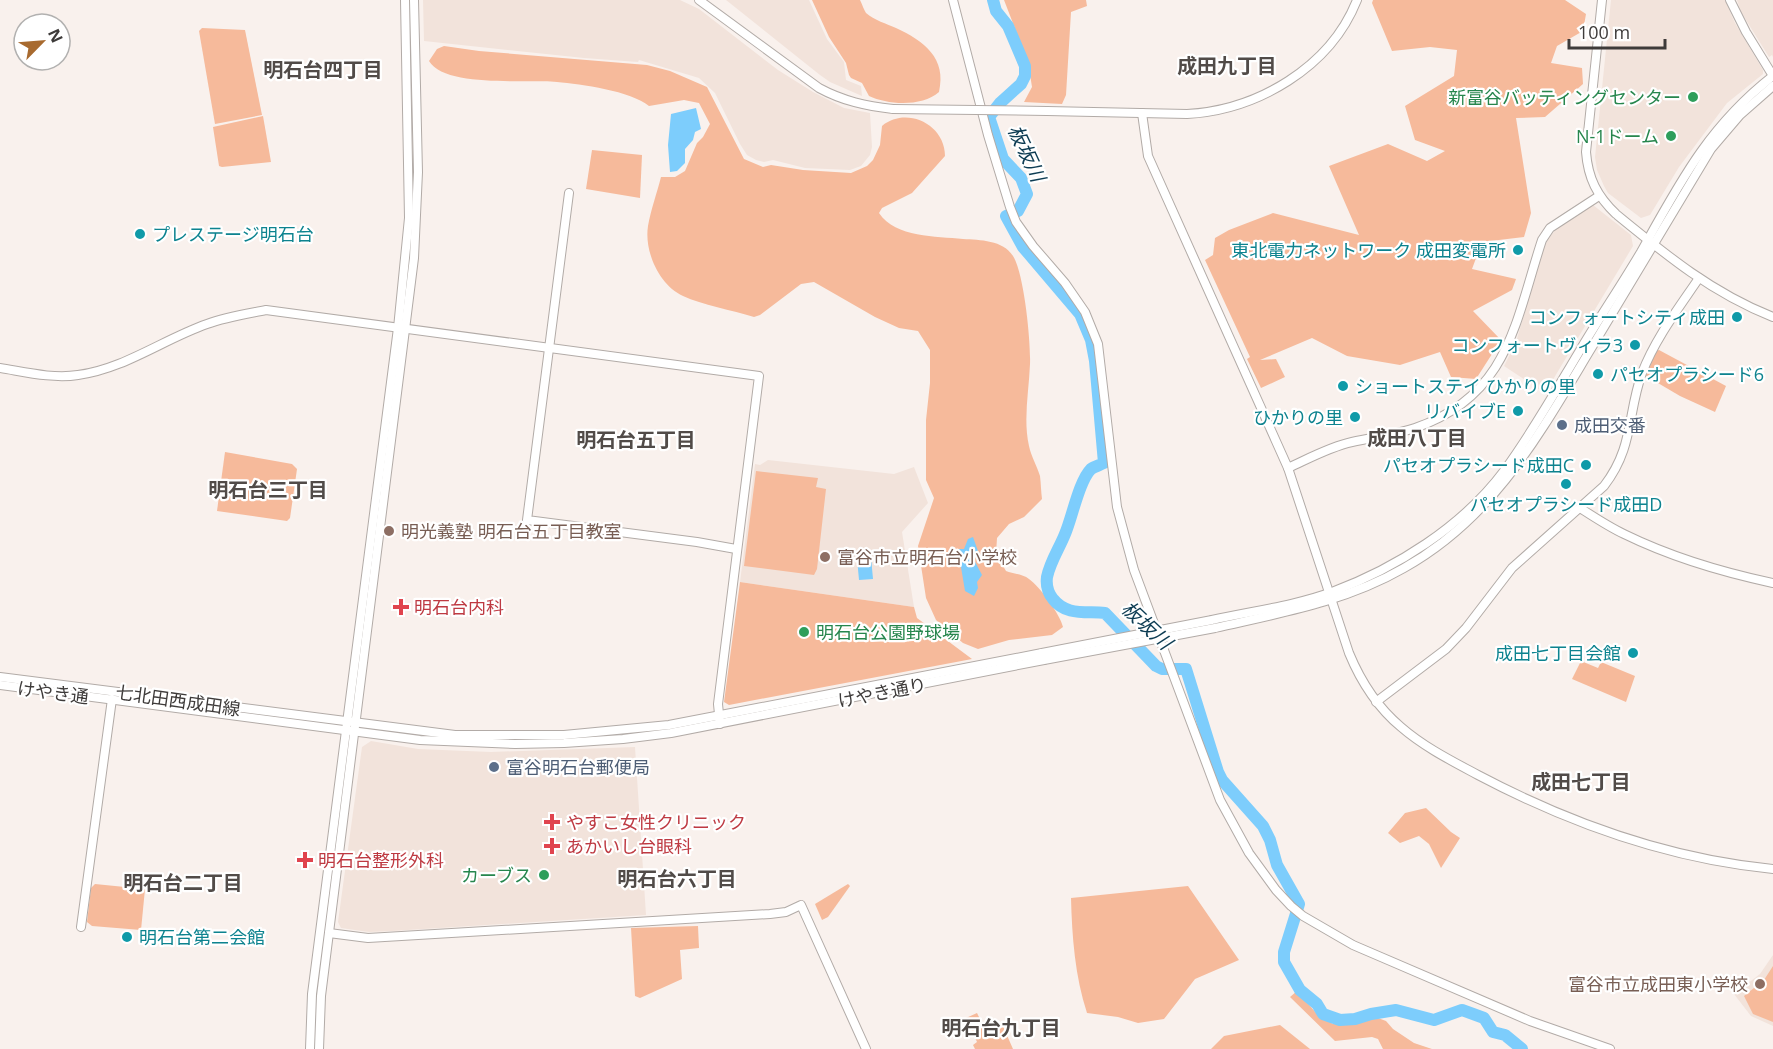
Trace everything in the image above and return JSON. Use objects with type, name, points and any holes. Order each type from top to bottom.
[{"type":"street","points":[[402,328],[409,218],[405,0]]},
{"type":"street","points":[[319,1049],[321,996],[352,726],[417,218],[414,0]]},
{"type":"street","points":[[699,0],[819,88],[841,99],[866,106],[892,109],[1142,113],[1208,112],[1234,106],[1272,91],[1305,69],[1330,44],[1357,0]]},
{"type":"street","points":[[953,0],[988,135],[1015,219],[1033,246],[1065,283],[1085,312],[1098,344],[1117,507],[1134,570],[1220,800],[1249,853],[1276,890],[1294,908],[1353,945],[1530,1021],[1610,1049]]},
{"type":"street","points":[[1602,0],[1586,152],[1587,168],[1599,196],[1616,214],[1699,278],[1749,307],[1773,317]]},
{"type":"street","points":[[352,726],[455,735],[510,736],[614,731],[719,719],[1214,624],[1331,597],[1381,580],[1424,555],[1463,525],[1497,492],[1543,430],[1651,241],[1684,176],[1711,137],[1739,104],[1773,76],[1740,23],[1730,0]]},
{"type":"street","points":[[1651,241],[1711,149],[1740,115],[1773,86]]},
{"type":"street","points":[[1142,113],[1148,156],[1288,468],[1354,665],[1376,702],[1401,728],[1448,759],[1499,786],[1584,824],[1668,849],[1733,864],[1773,869]]},
{"type":"street","points":[[569,193],[527,520],[736,549]]},
{"type":"street","points":[[1288,468],[1350,442],[1391,434],[1433,421],[1452,411],[1470,397],[1496,368],[1509,344],[1542,240],[1550,228],[1599,196]]},
{"type":"street","points":[[1376,702],[1446,649],[1466,628],[1512,568],[1604,486],[1617,470],[1625,449],[1642,375],[1664,329],[1699,278]]},
{"type":"street","points":[[0,368],[60,376],[98,371],[206,324],[266,310],[759,376],[736,549],[718,705],[719,719]]},
{"type":"street","points":[[1580,508],[1622,533],[1661,550],[1726,572],[1773,583]]},
{"type":"street","name":"七北田西成田線","points":[[0,677],[352,726]]},
{"type":"street","name":"けやき通","points":[[0,685],[352,726]]},
{"type":"street","points":[[81,927],[112,699]]},
{"type":"street","points":[[310,1049],[312,994],[352,726]]},
{"type":"street","points":[[329,933],[368,938],[443,934],[770,914],[786,912],[801,905],[866,1049]]},
{"type":"shaded area","points":[[423,0],[680,0],[699,9],[778,70],[813,92],[844,108],[870,113],[872,147],[870,155],[861,166],[850,170],[805,168],[773,160],[764,162],[756,160],[747,155],[740,144],[715,93],[699,78],[639,60],[638,62],[584,58],[424,41]]},
{"type":"shaded area","points":[[726,0],[809,0],[827,39],[844,62],[846,80],[861,86],[862,96],[820,75]]},
{"type":"shaded area","points":[[812,0],[860,0],[865,12],[869,15],[916,39],[931,52],[940,69],[939,92],[924,100],[905,103],[895,103],[869,96],[862,83],[849,75],[846,63],[829,37]]},
{"type":"shaded area","points":[[1004,0],[1086,0],[1087,6],[1071,12],[1066,95],[1062,104],[1024,102],[1032,87],[1028,62]]},
{"type":"shaded area","points":[[1373,0],[1565,0],[1586,14],[1583,31],[1557,46],[1551,63],[1582,68],[1583,84],[1545,117],[1516,118],[1531,213],[1524,237],[1482,242],[1472,269],[1516,279],[1512,290],[1473,311],[1501,340],[1476,379],[1451,377],[1440,352],[1400,365],[1347,356],[1312,338],[1260,360],[1276,359],[1285,377],[1261,388],[1247,359],[1250,357],[1205,260],[1213,255],[1215,238],[1229,230],[1273,213],[1359,235],[1329,166],[1388,144],[1427,161],[1445,151],[1415,140],[1405,106],[1454,76],[1457,50],[1430,47],[1392,51],[1372,3]]},
{"type":"shaded area","points":[[1611,0],[1725,0],[1735,23],[1763,70],[1763,74],[1727,103],[1679,167],[1650,215],[1641,218],[1608,193],[1597,170],[1595,157]]},
{"type":"shaded area","points":[[1737,0],[1773,0],[1773,57],[1772,55],[1769,57],[1741,12]]},
{"type":"shaded area","points":[[202,28],[245,30],[262,115],[215,124],[199,31]]},
{"type":"shaded area","points":[[444,46],[647,65],[670,71],[707,87],[744,159],[763,167],[771,165],[851,173],[867,166],[873,160],[880,145],[882,126],[892,120],[912,118],[931,127],[939,135],[945,156],[912,193],[882,208],[879,213],[896,227],[917,234],[997,244],[1009,251],[1017,265],[1026,308],[1029,340],[1027,436],[1040,476],[1042,499],[1024,517],[1009,524],[997,538],[996,554],[1006,571],[1027,577],[1039,588],[1054,608],[1063,627],[1052,635],[1009,640],[978,649],[963,643],[936,620],[926,598],[918,546],[934,498],[926,480],[926,420],[930,383],[930,350],[918,331],[899,328],[875,317],[814,282],[801,284],[760,315],[754,317],[683,296],[674,291],[660,276],[648,246],[649,220],[661,177],[675,177],[685,171],[697,143],[710,124],[699,103],[684,100],[649,106],[618,92],[579,84],[469,79],[438,70],[429,61],[437,49]]},
{"type":"shaded area","points":[[263,116],[271,162],[219,166],[213,127]]},
{"type":"shaded area","points":[[592,150],[642,155],[640,198],[586,189]]},
{"type":"shaded area","points":[[1593,205],[1631,235],[1633,246],[1545,393],[1504,366],[1516,342],[1545,242],[1558,227]]},
{"type":"shaded area","points":[[1659,350],[1726,386],[1715,412],[1680,396],[1646,376],[1656,351]]},
{"type":"shaded area","points":[[225,452],[292,464],[297,469],[290,518],[287,521],[217,511]]},
{"type":"shaded area","name":"富谷市立明石台小学校","points":[[768,460],[894,474],[914,467],[928,503],[902,532],[914,607],[740,582],[755,464],[760,465]]},
{"type":"shaded area","points":[[756,471],[818,478],[816,487],[826,489],[817,569],[814,575],[744,566]]},
{"type":"shaded area","points":[[740,582],[914,607],[917,618],[972,659],[729,705],[724,702]]},
{"type":"shaded area","points":[[1581,661],[1598,668],[1601,662],[1635,676],[1626,702],[1572,679]]},
{"type":"shaded area","points":[[371,741],[418,749],[491,752],[635,747],[646,915],[369,932],[341,928],[338,922],[362,747]]},
{"type":"shaded area","points":[[1426,808],[1460,838],[1441,868],[1429,844],[1419,836],[1400,843],[1388,833],[1405,813]]},
{"type":"shaded area","points":[[95,884],[145,889],[141,930],[92,926],[87,922],[91,888]]},
{"type":"shaded area","points":[[848,884],[850,886],[828,917],[822,920],[815,904]]},
{"type":"shaded area","points":[[1188,886],[1239,960],[1195,979],[1164,1019],[1138,1023],[1118,1017],[1087,1013],[1075,956],[1071,898]]},
{"type":"shaded area","points":[[698,926],[699,948],[680,950],[682,979],[640,998],[635,996],[631,928]]},
{"type":"shaded area","name":"富谷市立成田東小学校","points":[[1773,955],[1773,1026],[1751,1016],[1734,994],[1760,974]]},
{"type":"shaded area","name":"富谷市立成田東小学校","points":[[1773,966],[1773,1022],[1753,1014],[1744,996],[1764,980]]},
{"type":"shaded area","points":[[1297,991],[1317,1014],[1333,1024],[1378,1018],[1386,1021],[1393,1029],[1414,1043],[1432,1049],[1383,1049],[1378,1039],[1372,1037],[1335,1041],[1290,997]]},
{"type":"shaded area","points":[[977,1013],[986,1031],[1002,1024],[1013,1049],[975,1049],[973,1045],[977,1042],[966,1018]]},
{"type":"shaded area","points":[[1280,1025],[1310,1049],[1211,1049],[1224,1036]]},
{"type":"water","points":[[696,108],[701,129],[695,132],[693,140],[685,149],[685,163],[677,171],[670,172],[668,145],[671,114]]},
{"type":"water","points":[[973,537],[978,551],[972,556],[982,575],[977,582],[978,588],[974,596],[965,591],[958,549],[964,549],[968,539]]},
{"type":"water","points":[[871,557],[873,579],[859,580],[857,558]]},
{"type":"waterway","name":"板坂川","points":[[993,0],[996,11],[1008,26],[1025,66],[1025,76],[1021,84],[1000,103],[989,117],[1003,159],[1021,178],[1027,194],[1018,211],[1006,216],[1023,247],[1080,314],[1091,340],[1095,361],[1104,463],[1091,469],[1083,482],[1065,534],[1048,571],[1047,583],[1050,594],[1064,608],[1105,613],[1156,666],[1162,669],[1186,669],[1218,772],[1222,780],[1263,826],[1270,840],[1277,865],[1299,904],[1284,952],[1284,962],[1300,990],[1317,1004],[1323,1014],[1340,1020],[1396,1010],[1434,1020],[1462,1010],[1484,1018],[1493,1032],[1505,1035],[1522,1049]]},
{"type":"place","name":"新富谷バッティングセンター","points":[[1693,97]]},
{"type":"place","name":"N-1ドーム","points":[[1671,136]]},
{"type":"place","name":"プレステージ明石台","points":[[140,234]]},
{"type":"place","name":"東北電力ネットワーク 成田変電所","points":[[1518,250]]},
{"type":"place","name":"コンフォートシティ成田","points":[[1737,317]]},
{"type":"place","name":"コンフォートヴィラ3","points":[[1635,345]]},
{"type":"place","name":"パセオプラシード6","points":[[1598,374]]},
{"type":"place","name":"ショートステイ ひかりの里","points":[[1343,386]]},
{"type":"place","name":"リバイブE","points":[[1518,411]]},
{"type":"place","name":"ひかりの里","points":[[1355,417]]},
{"type":"place","name":"成田交番","points":[[1562,425]]},
{"type":"place","name":"パセオプラシード成田C","points":[[1586,465]]},
{"type":"place","name":"パセオプラシード成田D","points":[[1566,484]]},
{"type":"place","name":"明光義塾 明石台五丁目教室","points":[[389,531]]},
{"type":"place","name":"富谷市立明石台小学校","points":[[825,557]]},
{"type":"place","name":"明石台内科","points":[[401,607]]},
{"type":"place","name":"明石台公園野球場","points":[[804,632]]},
{"type":"place","name":"成田七丁目会館","points":[[1633,653]]},
{"type":"place","name":"富谷明石台郵便局","points":[[494,767]]},
{"type":"place","name":"やすこ女性クリニック","points":[[552,822]]},
{"type":"place","name":"あかいし台眼科","points":[[552,846]]},
{"type":"place","name":"明石台整形外科","points":[[305,860]]},
{"type":"place","name":"カーブス","points":[[544,875]]},
{"type":"place","name":"明石台第二会館","points":[[127,937]]},
{"type":"place","name":"富谷市立成田東小学校","points":[[1760,984]]},
{"type":"district","name":"成田九丁目","points":[[1227,65]]},
{"type":"district","name":"明石台四丁目","points":[[323,69]]},
{"type":"district","name":"成田八丁目","points":[[1417,437]]},
{"type":"district","name":"明石台五丁目","points":[[636,439]]},
{"type":"district","name":"明石台三丁目","points":[[268,489]]},
{"type":"district","name":"成田七丁目","points":[[1581,781]]},
{"type":"district","name":"明石台六丁目","points":[[677,878]]},
{"type":"district","name":"明石台二丁目","points":[[183,882]]},
{"type":"district","name":"明石台九丁目","points":[[1001,1027]]}]
